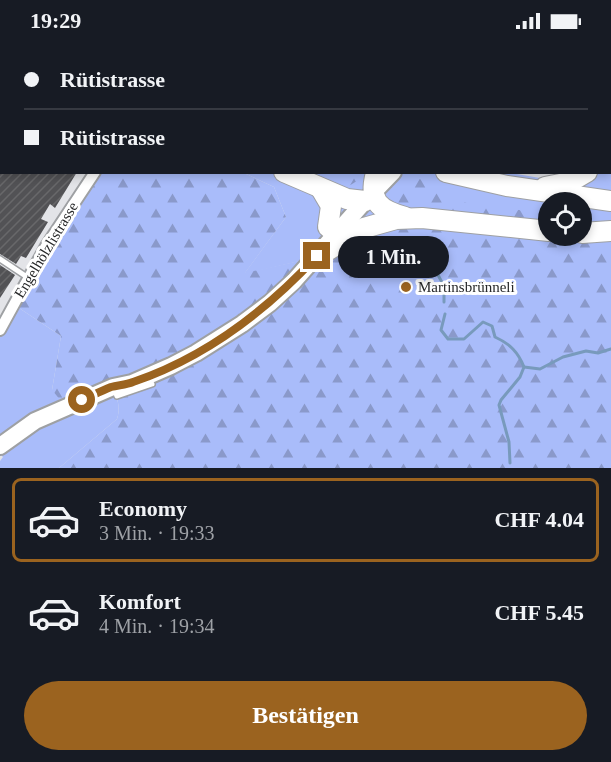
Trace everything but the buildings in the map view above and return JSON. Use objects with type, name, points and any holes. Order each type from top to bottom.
[{"type":"highway","points":[[288,174],[321,189],[374,183],[377,203],[381,207],[394,214],[410,218],[538,230]]},
{"type":"highway","points":[[456,174],[531,189],[611,201]]},
{"type":"highway","points":[[531,189],[564,184],[583,174]]},
{"type":"highway","points":[[321,189],[331,206],[328,227]]},
{"type":"highway","points":[[317,256],[372,225],[410,218]]},
{"type":"highway","points":[[592,232],[611,231]]},
{"type":"main road","points":[[113,387],[129,375],[211,334],[251,306],[290,270],[328,227],[374,183]]},
{"type":"main road","points":[[0,446],[35,421],[113,387],[142,379],[218,340],[270,303],[317,256],[374,183]]},
{"type":"street","name":"Engelhölzlistrasse","points":[[0,330],[27,277],[93,174]]},
{"type":"lane","points":[[0,259],[27,277]]},
{"type":"lane","points":[[113,387],[117,396],[152,384]]},
{"type":"green space","points":[[94,174],[246,174],[274,187],[286,217],[245,273],[317,257],[372,225],[538,235],[538,246],[592,246],[592,234],[611,231],[611,468],[59,468],[117,419],[119,410],[113,387],[66,407],[52,390],[61,336],[13,304]]},
{"type":"green space","points":[[246,174],[517,174],[540,178],[570,174],[611,174],[611,231],[592,232],[592,192],[538,192],[538,232],[317,257],[244,274],[286,217],[274,187]]},
{"type":"green space","points":[[310,174],[365,174],[350,185],[338,187]]},
{"type":"green space","points":[[400,175],[410,176],[470,204],[494,205],[527,211],[531,204],[538,208],[538,223],[396,207],[392,205],[386,190]]},
{"type":"green space","points":[[13,304],[61,336],[52,390],[113,387],[117,399],[119,410],[117,419],[59,468],[0,468],[0,461],[3,457],[0,454],[0,330]]},
{"type":"waterway","points":[[438,275],[444,286],[444,302]]},
{"type":"waterway","points":[[445,314],[441,330],[448,339],[464,339],[483,322],[492,326],[495,337],[513,349],[524,367],[520,377],[499,405],[509,442],[510,463]]},
{"type":"waterway","points":[[524,367],[540,369],[563,357],[586,351],[598,353],[611,349]]},
{"type":"place","name":"Martinsbrünneli","points":[[406,287]]},
{"type":"route","points":[[82,400],[113,387],[132,383],[171,366],[218,340],[270,303],[317,256]]}]
